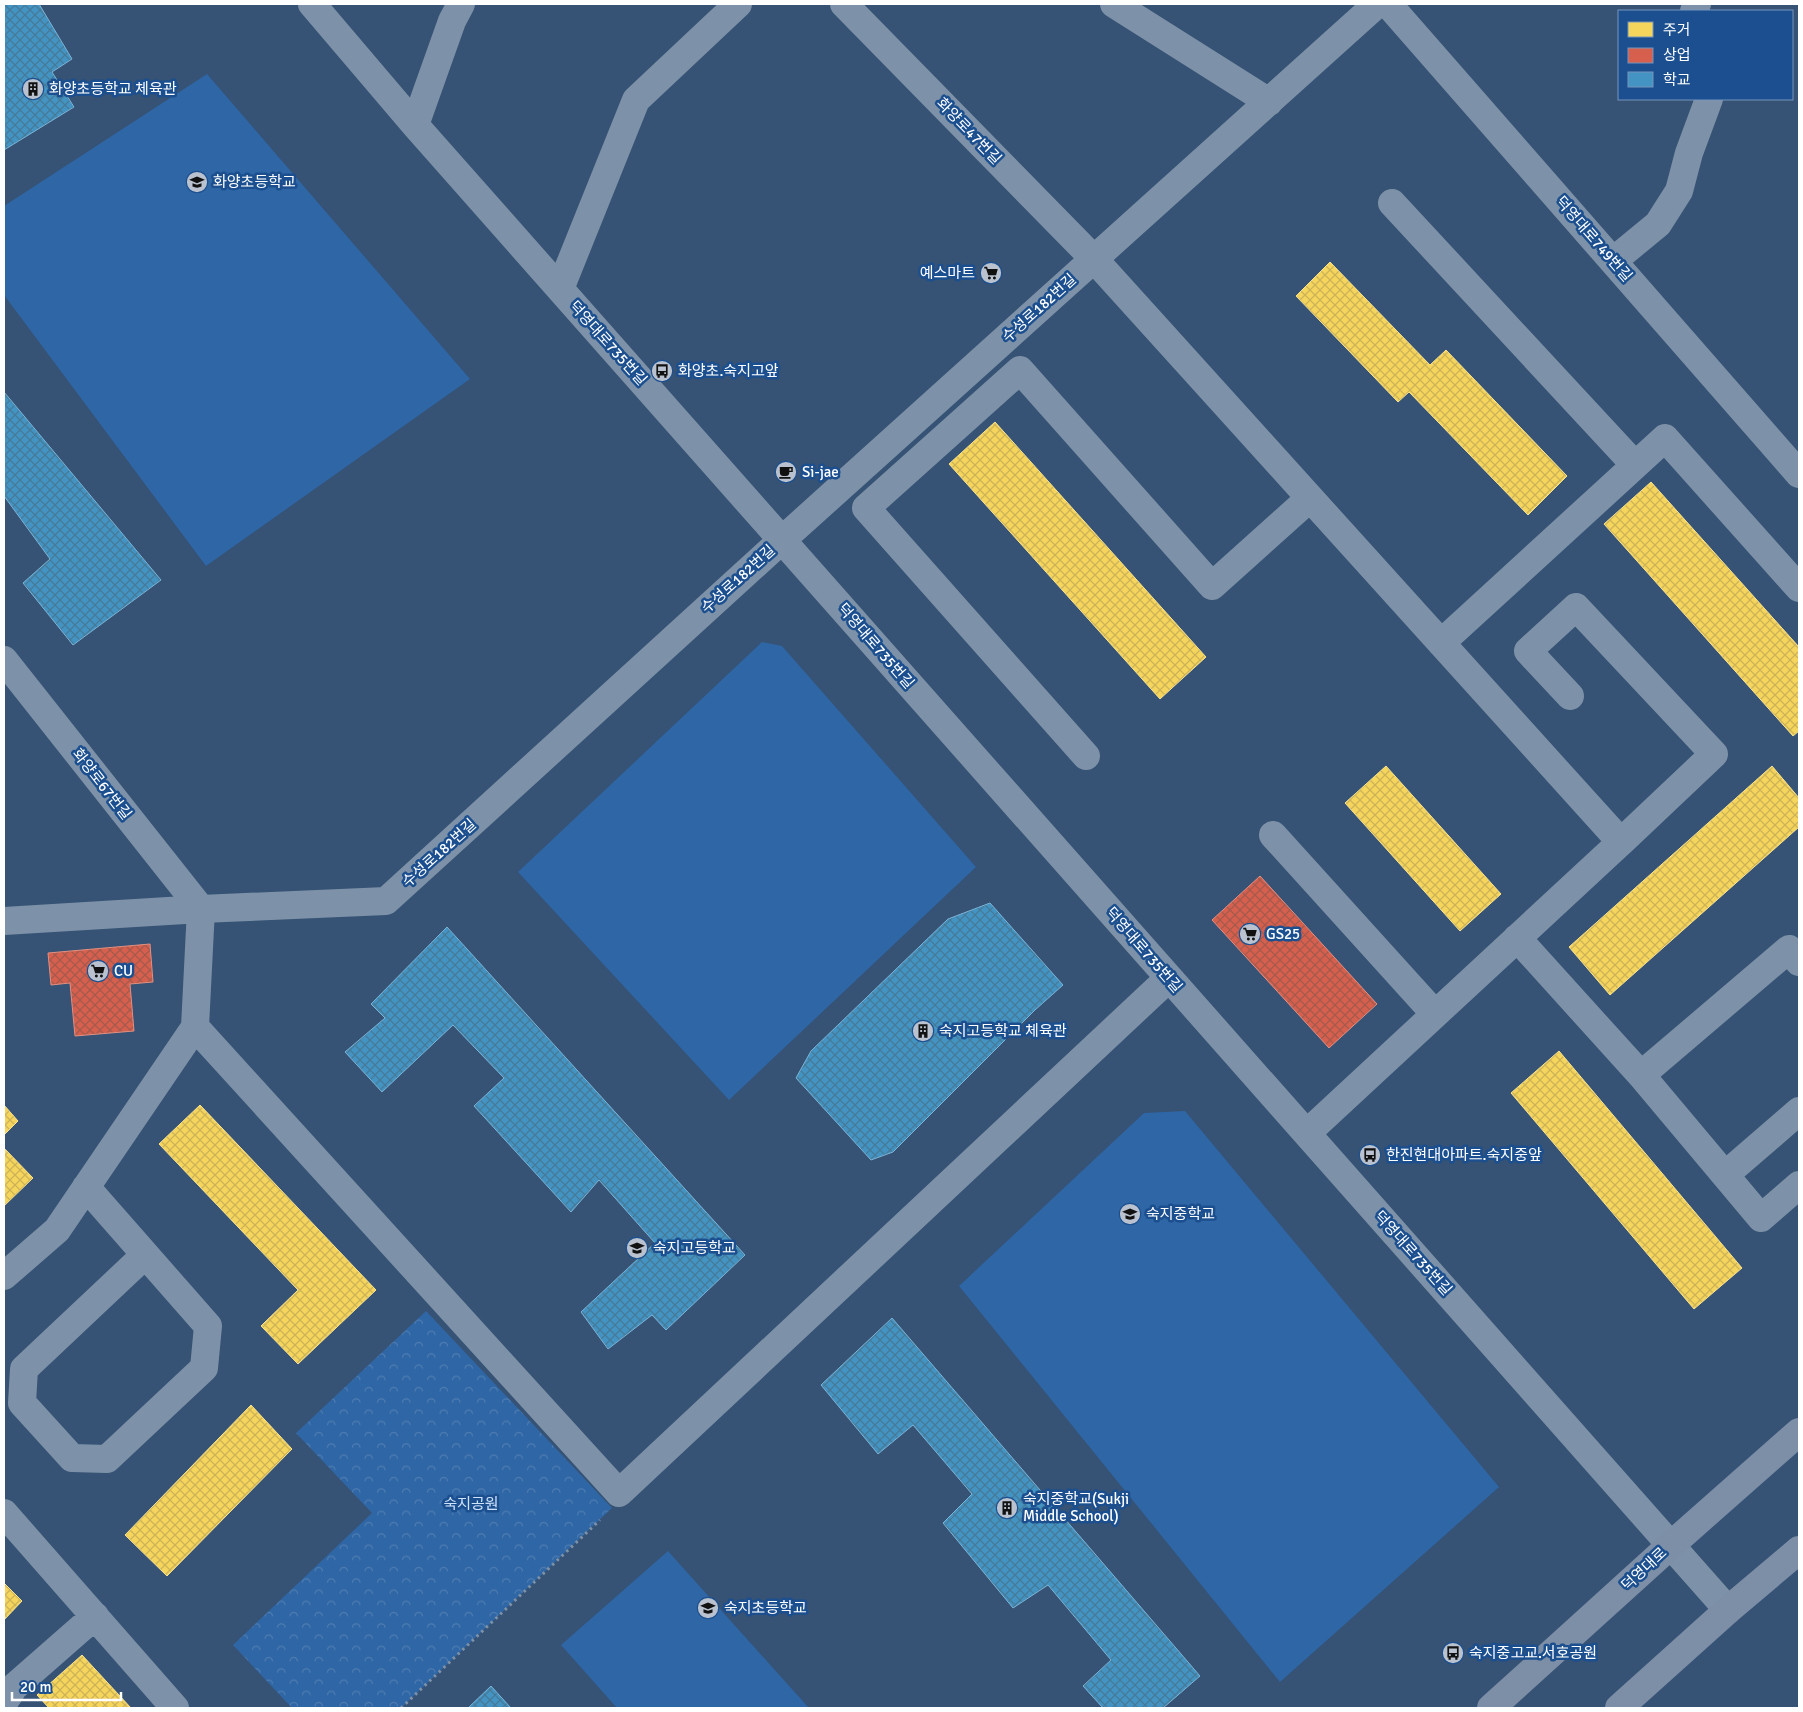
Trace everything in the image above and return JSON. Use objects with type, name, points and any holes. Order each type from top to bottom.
[{"type":"main road","name":"덕영대로","points":[[1491,1708],[1799,1432]]},
{"type":"main road","points":[[1620,1708],[1728,1610],[1799,1550]]},
{"type":"street","name":"덕영대로735번길","points":[[312,4],[415,125],[1728,1610]]},
{"type":"street","points":[[415,125],[452,21],[461,4]]},
{"type":"street","name":"덕영대로735번길","points":[[560,289],[636,100],[738,4]]},
{"type":"street","name":"화양로47번길","points":[[844,4],[1094,259],[1620,842]]},
{"type":"street","points":[[1114,4],[1269,102]]},
{"type":"street","name":"수성로182번길","points":[[4,920],[386,901],[782,540],[1377,4]]},
{"type":"street","name":"덕영대로749번길","points":[[1388,4],[1799,474]]},
{"type":"street","points":[[1613,261],[1658,224],[1679,191],[1689,153],[1710,100]]},
{"type":"street","points":[[1392,203],[1635,465]]},
{"type":"street","points":[[1086,756],[866,508],[1020,370],[1212,586],[1310,498]]},
{"type":"street","points":[[1441,643],[1665,438],[1799,588]]},
{"type":"street","points":[[1307,1133],[1714,754],[1576,607],[1528,651],[1570,696]]},
{"type":"street","name":"화양로67번길","points":[[4,660],[200,909]]},
{"type":"street","points":[[1273,834],[1435,1014]]},
{"type":"street","points":[[4,1276],[57,1230],[195,1027],[200,909]]},
{"type":"street","points":[[1517,938],[1641,1075],[1761,1218],[1799,1185]]},
{"type":"street","points":[[1641,1075],[1789,949],[1799,962]]},
{"type":"street","points":[[195,1027],[619,1493],[1169,978]]},
{"type":"street","points":[[1725,1175],[1799,1111]]},
{"type":"street","points":[[86,1188],[208,1326],[204,1368],[107,1459],[72,1458],[22,1403],[24,1368],[145,1255]]},
{"type":"street","points":[[4,1513],[175,1708]]},
{"type":"street","points":[[4,1702],[14,1687],[95,1616]]},
{"type":"path","points":[[401,1708],[612,1508],[619,1493]]},
{"type":"green space","points":[[207,74],[470,379],[206,566],[4,295],[4,206]]},
{"type":"green space","points":[[762,642],[782,646],[976,867],[729,1100],[518,872]]},
{"type":"green space","points":[[1185,1111],[1499,1487],[1280,1682],[959,1286],[1144,1113]]},
{"type":"green space","name":"숙지공원","points":[[426,1311],[612,1508],[401,1708],[292,1708],[233,1645],[372,1513],[296,1433]]},
{"type":"green space","points":[[668,1551],[809,1708],[617,1708],[561,1645]]},
{"type":"building: 주거","points":[[1330,262],[1430,365],[1446,350],[1567,476],[1528,515],[1409,392],[1398,402],[1296,296]]},
{"type":"building: 주거","points":[[995,422],[1206,657],[1160,699],[949,464]]},
{"type":"building: 주거","points":[[1651,482],[1799,647],[1799,731],[1793,736],[1604,524]]},
{"type":"building: 주거","points":[[1386,766],[1501,894],[1460,931],[1345,803]]},
{"type":"building: 주거","points":[[1772,766],[1799,798],[1799,827],[1610,995],[1569,947]]},
{"type":"building: 주거","points":[[1559,1051],[1742,1268],[1694,1309],[1511,1093]]},
{"type":"building: 주거","points":[[4,1105],[18,1121],[4,1135]]},
{"type":"building: 주거","points":[[200,1105],[376,1290],[298,1364],[261,1326],[298,1290],[159,1144]]},
{"type":"building: 주거","points":[[4,1148],[33,1178],[4,1206]]},
{"type":"building: 주거","points":[[251,1405],[292,1449],[167,1576],[125,1535]]},
{"type":"building: 주거","points":[[4,1583],[22,1601],[4,1620]]},
{"type":"building: 주거","points":[[82,1655],[131,1708],[49,1708],[37,1695]]},
{"type":"building: 상업","points":[[1260,876],[1377,1004],[1329,1048],[1212,920]]},
{"type":"building: 상업","points":[[150,944],[153,982],[130,984],[134,1031],[75,1036],[70,983],[51,985],[48,953]]},
{"type":"building: 학교","name":"화양초등학교 체육관","points":[[4,4],[39,4],[72,59],[52,72],[74,107],[4,150]]},
{"type":"building: 학교","points":[[4,392],[161,580],[73,645],[23,583],[50,559],[4,496]]},
{"type":"building: 학교","name":"숙지고등학교 체육관","points":[[990,903],[1063,985],[1035,1010],[893,1152],[871,1160],[796,1078],[811,1051],[948,919]]},
{"type":"building: 학교","name":"숙지고등학교","points":[[447,927],[745,1255],[666,1330],[652,1315],[608,1349],[581,1312],[655,1243],[599,1180],[571,1212],[474,1106],[504,1078],[453,1025],[382,1092],[345,1052],[385,1018],[371,1004]]},
{"type":"building: 학교","name":"숙지중학교(Sukji Middle School)","points":[[892,1318],[1200,1676],[1163,1708],[1103,1708],[1083,1686],[1111,1660],[1048,1585],[1013,1608],[943,1523],[972,1494],[913,1425],[878,1454],[821,1385]]},
{"type":"building: 학교","points":[[491,1686],[511,1708],[468,1708]]},
{"type":"place","name":"화양초등학교 체육관","points":[[33,89]]},
{"type":"place","name":"화양초등학교","points":[[197,182]]},
{"type":"place","name":"예스마트","points":[[991,273]]},
{"type":"place","name":"화양초.숙지고앞","points":[[662,371]]},
{"type":"place","name":"Si-jae","points":[[786,472]]},
{"type":"place","name":"GS25","points":[[1250,934]]},
{"type":"place","name":"CU","points":[[98,971]]},
{"type":"place","name":"숙지고등학교 체육관","points":[[923,1031]]},
{"type":"place","name":"한진현대아파트.숙지중앞","points":[[1370,1155]]},
{"type":"place","name":"숙지중학교","points":[[1130,1214]]},
{"type":"place","name":"숙지고등학교","points":[[637,1248]]},
{"type":"place","name":"숙지중학교(Sukji Middle School)","points":[[1007,1508]]},
{"type":"place","name":"숙지초등학교","points":[[708,1608]]},
{"type":"place","name":"숙지중고교.서호공원","points":[[1453,1653]]}]
